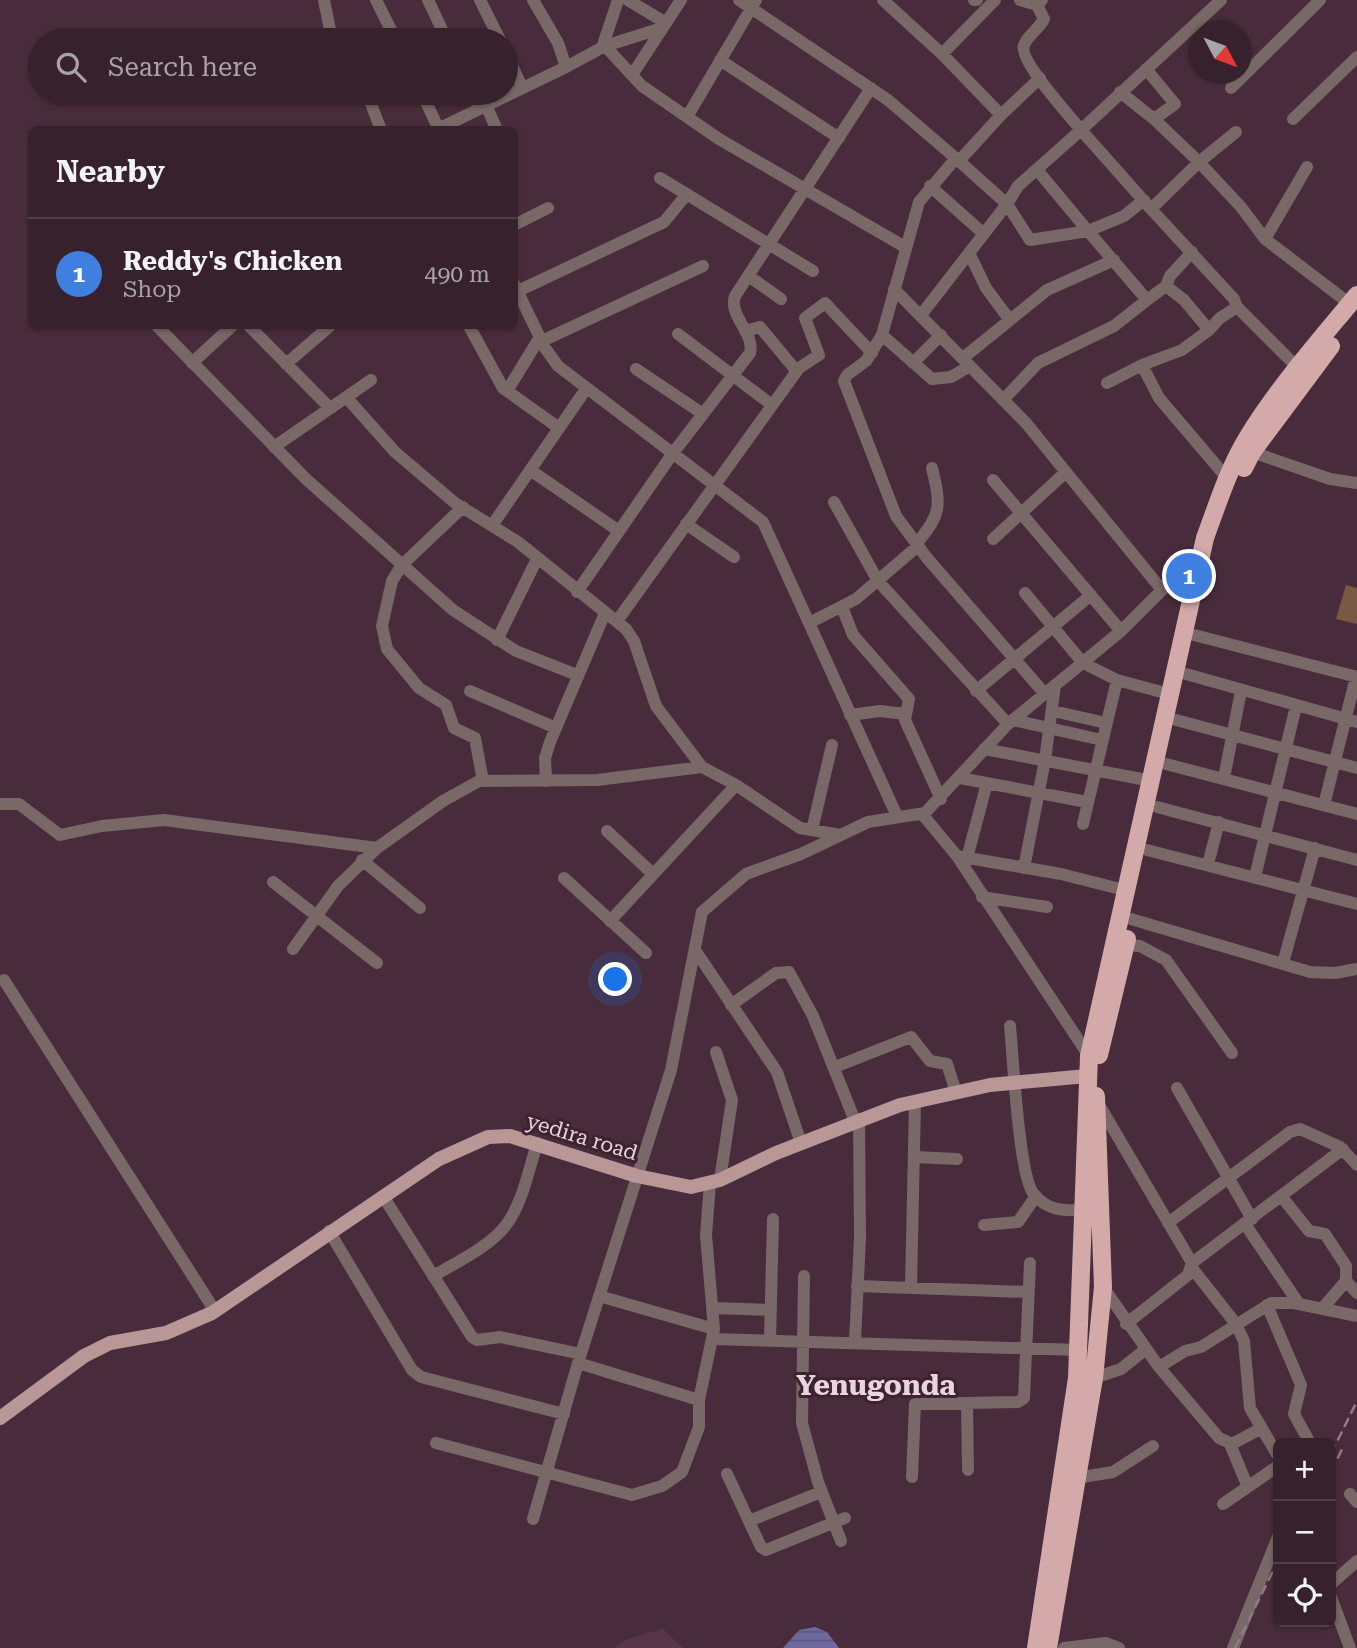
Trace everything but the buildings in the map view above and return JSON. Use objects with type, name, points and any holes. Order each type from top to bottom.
[{"type":"highway","points":[[1036,1648],[1077,1378],[1088,1056],[1094,1021],[1128,891],[1169,694],[1200,565],[1227,478],[1247,437],[1298,368],[1355,304]]},
{"type":"highway","points":[[1048,1648],[1094,1378],[1103,1287],[1095,1073],[1194,635],[1226,503],[1252,453],[1355,304]]},
{"type":"main road","name":"yedira road","points":[[0,1418],[84,1356],[110,1343],[166,1333],[215,1311],[329,1231],[439,1159],[488,1138],[510,1136],[637,1176],[691,1187],[715,1181],[857,1120],[915,1102],[1016,1082],[1087,1076]]},
{"type":"street","points":[[324,0],[330,28]]},
{"type":"street","points":[[376,0],[390,28]]},
{"type":"street","points":[[428,0],[441,28]]},
{"type":"street","points":[[480,0],[494,28]]},
{"type":"street","points":[[533,0],[558,43],[566,67]]},
{"type":"street","points":[[603,47],[618,0]]},
{"type":"street","points":[[628,0],[664,26]]},
{"type":"street","points":[[632,75],[681,0]]},
{"type":"street","points":[[739,0],[754,4],[871,88],[1007,204],[1030,240],[1088,231],[1148,205],[1236,132]]},
{"type":"street","points":[[883,0],[942,54],[1000,115]]},
{"type":"street","points":[[942,54],[995,0]]},
{"type":"street","points":[[1020,0],[1039,2],[1044,19],[1023,49],[1026,62],[1081,130],[1234,299],[1237,307],[1298,368]]},
{"type":"street","points":[[1205,21],[1221,0]]},
{"type":"street","points":[[1252,64],[1320,0]]},
{"type":"street","points":[[687,117],[754,4]]},
{"type":"street","points":[[518,89],[603,47],[664,26]]},
{"type":"street","points":[[921,315],[1018,186],[1038,171],[1119,92],[1189,36]]},
{"type":"street","points":[[603,47],[642,86],[687,117],[806,191],[905,247]]},
{"type":"street","points":[[1293,119],[1357,57]]},
{"type":"street","points":[[720,60],[839,138]]},
{"type":"street","points":[[1146,69],[1175,104],[1154,119]]},
{"type":"street","points":[[518,78],[522,87]]},
{"type":"street","points":[[1024,868],[1053,711],[1050,690],[1014,659],[917,545],[896,516],[844,381],[847,374],[872,353],[882,335],[919,202],[930,186],[1040,78]]},
{"type":"street","points":[[1231,88],[1234,84]]},
{"type":"street","points":[[577,592],[673,453],[751,349],[733,301],[871,88]]},
{"type":"street","points":[[1119,92],[1154,119],[1199,162],[1241,207],[1265,239],[1355,304]]},
{"type":"street","points":[[371,105],[379,126]]},
{"type":"street","points":[[427,105],[437,126]]},
{"type":"street","points":[[444,126],[487,105]]},
{"type":"street","points":[[483,107],[495,126]]},
{"type":"street","points":[[1265,239],[1307,167]]},
{"type":"street","points":[[1038,171],[1147,300]]},
{"type":"street","points":[[660,178],[813,271]]},
{"type":"street","points":[[930,186],[984,234]]},
{"type":"street","points":[[518,286],[664,222],[687,194]]},
{"type":"street","points":[[518,223],[548,208]]},
{"type":"street","points":[[969,253],[986,288],[1009,319]]},
{"type":"street","points":[[1003,400],[1038,363],[1114,326],[1166,286],[1170,276],[1192,253]]},
{"type":"street","points":[[882,335],[913,363],[936,379],[951,377],[1009,319],[1047,290],[1114,261]]},
{"type":"street","points":[[507,391],[541,339],[703,266]]},
{"type":"street","points":[[750,276],[781,299]]},
{"type":"street","points":[[1166,286],[1184,300],[1209,330]]},
{"type":"street","points":[[894,289],[1003,400],[1066,472],[1162,590]]},
{"type":"street","points":[[518,291],[541,339],[558,366],[763,522],[811,622],[897,816]]},
{"type":"street","points":[[617,621],[799,369],[819,355],[805,318],[825,303],[872,353]]},
{"type":"street","points":[[1107,383],[1142,365],[1182,350],[1237,307]]},
{"type":"street","points":[[745,331],[760,327],[794,368],[799,369]]},
{"type":"street","points":[[160,329],[274,447],[453,610],[516,651],[578,675]]},
{"type":"street","points":[[192,363],[229,329]]},
{"type":"street","points":[[252,329],[330,408]]},
{"type":"street","points":[[286,364],[327,329]]},
{"type":"street","points":[[471,329],[507,391],[559,428]]},
{"type":"street","points":[[678,334],[772,405]]},
{"type":"street","points":[[913,363],[941,335]]},
{"type":"street","points":[[1142,365],[1159,398],[1227,478]]},
{"type":"street","points":[[636,369],[703,414]]},
{"type":"street","points":[[274,447],[370,380]]},
{"type":"street","points":[[493,524],[586,389]]},
{"type":"street","points":[[346,397],[395,452],[463,507],[493,524],[617,621],[634,641],[656,706],[702,767],[736,785],[784,818],[812,830],[841,835]]},
{"type":"street","points":[[1252,453],[1330,479],[1357,482]]},
{"type":"street","points":[[811,622],[842,607],[878,581],[917,545],[939,512],[939,497],[932,468]]},
{"type":"street","points":[[530,470],[619,531]]},
{"type":"street","points":[[993,539],[1066,472]]},
{"type":"street","points":[[993,480],[1121,631]]},
{"type":"street","points":[[834,502],[878,581],[976,691],[1011,722],[1102,740]]},
{"type":"street","points":[[463,507],[402,565],[392,581],[382,626],[384,641],[419,688],[446,705],[454,728],[475,738],[483,781]]},
{"type":"street","points":[[685,524],[734,557]]},
{"type":"street","points":[[496,639],[537,559]]},
{"type":"street","points":[[533,1519],[599,1296],[674,1061],[702,912],[739,879],[868,822],[922,814],[941,799],[1011,722],[1121,631],[1162,590],[1200,565]]},
{"type":"street","points":[[1025,593],[1083,663],[1117,680],[1169,694]]},
{"type":"street","points":[[976,691],[1091,595]]},
{"type":"street","points":[[842,607],[853,635],[909,699],[905,714],[908,727],[941,799]]},
{"type":"street","points":[[546,781],[545,758],[605,613]]},
{"type":"street","points":[[1194,635],[1356,677],[1351,721],[1335,762],[1324,805]]},
{"type":"street","points":[[1186,674],[1351,721]]},
{"type":"street","points":[[1083,824],[1117,680]]},
{"type":"street","points":[[470,691],[556,728]]},
{"type":"street","points":[[1224,778],[1241,691]]},
{"type":"street","points":[[1255,877],[1296,706]]},
{"type":"street","points":[[850,715],[880,711],[905,714]]},
{"type":"street","points":[[1053,711],[1106,723]]},
{"type":"street","points":[[1176,720],[1357,768]]},
{"type":"street","points":[[812,830],[832,745]]},
{"type":"street","points":[[984,749],[1152,781]]},
{"type":"street","points":[[1166,764],[1357,814]]},
{"type":"street","points":[[293,949],[338,886],[362,860],[468,785],[483,781],[597,780],[702,767]]},
{"type":"street","points":[[960,778],[1087,802]]},
{"type":"street","points":[[962,857],[986,783]]},
{"type":"street","points":[[610,921],[736,785]]},
{"type":"street","points":[[0,804],[19,804],[60,835],[102,826],[164,820],[377,848]]},
{"type":"street","points":[[1157,807],[1357,860]]},
{"type":"street","points":[[922,814],[962,857],[982,897],[1088,1056]]},
{"type":"street","points":[[1208,864],[1219,822]]},
{"type":"street","points":[[607,831],[653,874]]},
{"type":"street","points":[[1283,963],[1315,848]]},
{"type":"street","points":[[1147,850],[1357,904]]},
{"type":"street","points":[[962,857],[1128,891]]},
{"type":"street","points":[[362,860],[419,908]]},
{"type":"street","points":[[564,878],[646,953]]},
{"type":"street","points":[[273,882],[377,963]]},
{"type":"street","points":[[982,897],[1047,907]]},
{"type":"street","points":[[1131,919],[1310,971],[1335,973],[1357,970]]},
{"type":"street","points":[[1125,945],[1140,946],[1166,960],[1232,1053]]},
{"type":"street","points":[[695,950],[777,1072],[801,1143]]},
{"type":"street","points":[[731,1004],[776,973],[789,972],[813,1016],[857,1120],[858,1286],[855,1341]]},
{"type":"street","points":[[4,980],[215,1311]]},
{"type":"street","points":[[1010,1026],[1025,1170],[1036,1196],[1060,1211],[1081,1210]]},
{"type":"street","points":[[835,1068],[911,1037],[932,1062],[947,1064],[956,1092]]},
{"type":"street","points":[[436,1443],[632,1495],[662,1486],[673,1480],[687,1466],[699,1427],[699,1400],[713,1334],[714,1308],[706,1235],[732,1100],[716,1052]]},
{"type":"street","points":[[1177,1088],[1229,1177],[1248,1221],[1299,1304]]},
{"type":"street","points":[[1096,1099],[1192,1266],[1236,1324],[1248,1354],[1250,1408],[1273,1448]]},
{"type":"street","points":[[911,1287],[915,1102]]},
{"type":"street","points":[[1168,1223],[1290,1132],[1300,1129],[1343,1149],[1357,1165]]},
{"type":"street","points":[[433,1276],[488,1245],[507,1226],[521,1204],[537,1143]]},
{"type":"street","points":[[1126,1324],[1188,1275],[1192,1266],[1343,1149]]},
{"type":"street","points":[[915,1157],[957,1159]]},
{"type":"street","points":[[383,1196],[469,1334],[477,1340],[500,1338],[580,1358],[699,1400]]},
{"type":"street","points":[[984,1225],[1018,1223],[1036,1196]]},
{"type":"street","points":[[1282,1197],[1309,1231],[1325,1234],[1346,1266],[1346,1281],[1322,1309]]},
{"type":"street","points":[[770,1339],[773,1219]]},
{"type":"street","points":[[329,1231],[412,1370],[421,1377],[564,1414]]},
{"type":"street","points":[[912,1477],[913,1406],[919,1403],[1022,1401],[1025,1394],[1030,1264]]},
{"type":"street","points":[[804,1276],[802,1423],[821,1492],[839,1520],[841,1541]]},
{"type":"street","points":[[1346,1281],[1357,1293]]},
{"type":"street","points":[[858,1286],[1028,1292]]},
{"type":"street","points":[[1103,1287],[1126,1324],[1159,1367],[1219,1438],[1230,1444],[1247,1485]]},
{"type":"street","points":[[599,1296],[713,1334],[770,1339],[1027,1346],[1079,1350]]},
{"type":"street","points":[[1159,1367],[1185,1351],[1201,1347],[1267,1305],[1299,1304],[1357,1316]]},
{"type":"street","points":[[1267,1305],[1301,1385],[1294,1413],[1307,1438]]},
{"type":"street","points":[[714,1308],[771,1310]]},
{"type":"street","points":[[1094,1378],[1121,1369],[1146,1349]]},
{"type":"street","points":[[967,1403],[968,1470]]},
{"type":"street","points":[[1230,1444],[1260,1429]]},
{"type":"street","points":[[1076,1478],[1113,1472],[1153,1446]]},
{"type":"street","points":[[1223,1504],[1273,1469]]},
{"type":"street","points":[[727,1474],[761,1546],[766,1550],[839,1520]]},
{"type":"street","points":[[749,1521],[821,1492]]},
{"type":"street","points":[[1233,1648],[1273,1549]]},
{"type":"street","points":[[1336,1580],[1357,1561]]},
{"type":"street","points":[[1336,1608],[1352,1643]]},
{"type":"street","points":[[1064,1648],[1105,1643],[1119,1648]]},
{"type":"shaded area","points":[[1346,585],[1357,588],[1357,624],[1336,619]]},
{"type":"shaded area","points":[[815,1627],[827,1632],[839,1648],[783,1648],[799,1630]]},
{"type":"shaded area","points":[[663,1629],[683,1648],[614,1648],[627,1639]]},
{"type":"railway","points":[[1336,1444],[1357,1401]]},
{"type":"railway","points":[[1336,1462],[1343,1447]]},
{"type":"railway","points":[[1235,1648],[1277,1564]]},
{"type":"place","name":"Reddy's Chicken","points":[[1189,576]]},
{"type":"district","name":"Yenugonda","points":[[876,1385]]}]
